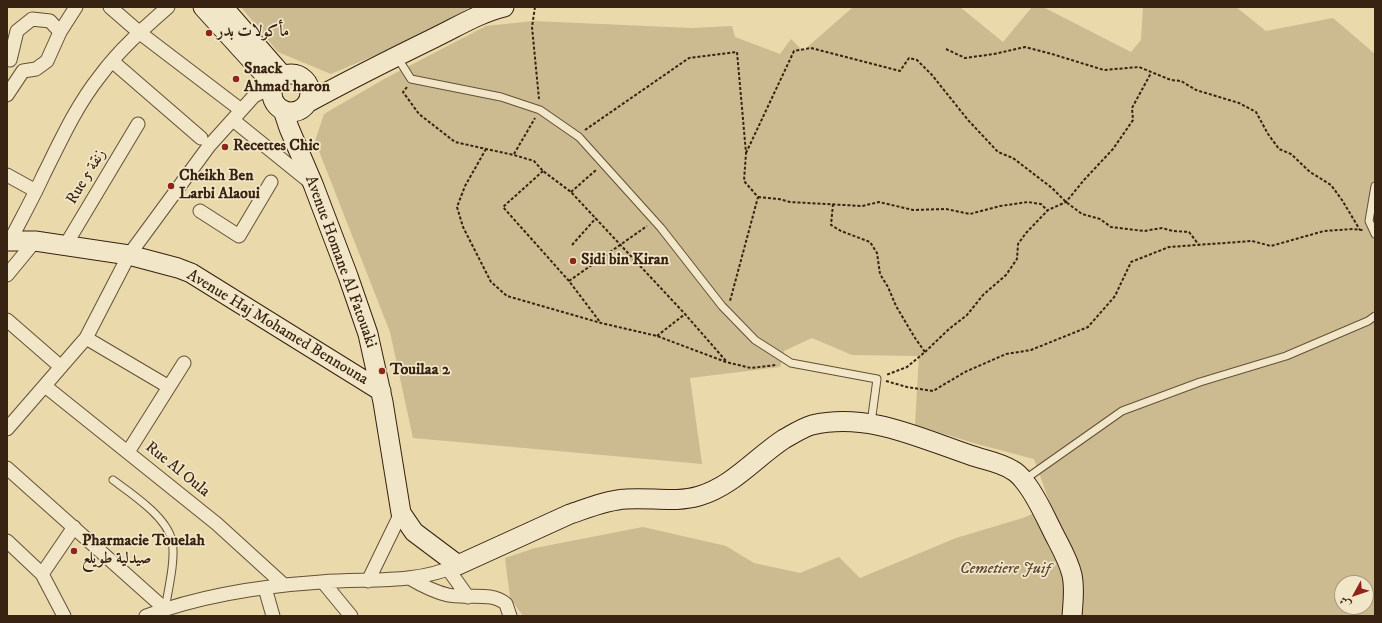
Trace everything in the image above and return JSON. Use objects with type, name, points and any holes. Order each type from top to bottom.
[{"type":"street","points":[[60,32],[50,21],[32,19],[12,29],[8,60],[17,68],[24,71],[36,68],[47,61],[60,32],[76,7]]},
{"type":"street","points":[[110,7],[140,33],[241,110]]},
{"type":"street","points":[[9,241],[73,117],[97,80],[112,61],[168,7]]},
{"type":"street","points":[[203,7],[282,82]]},
{"type":"street","points":[[223,7],[282,82]]},
{"type":"street","points":[[283,110],[290,112],[297,111],[344,83],[396,56],[496,8]]},
{"type":"street","points":[[112,61],[200,138]]},
{"type":"street","points":[[7,95],[24,71]]},
{"type":"street","points":[[7,429],[62,368],[86,338],[129,255],[194,164],[256,94],[282,82],[344,83]]},
{"type":"street","name":"Avenue Homane Al Fatouaki","points":[[300,154],[301,126],[305,105],[310,96],[309,88],[306,82],[282,82],[274,103],[283,110],[289,128],[300,154],[313,184],[366,328],[381,391],[401,513],[414,532],[453,567]]},
{"type":"street","points":[[233,120],[313,184]]},
{"type":"street","name":"Rue 5 زنقة","points":[[65,246],[138,124]]},
{"type":"street","points":[[7,175],[36,191]]},
{"type":"street","points":[[200,211],[239,236],[271,182]]},
{"type":"street","name":"Avenue Haj Mohamed Bennouna","points":[[9,241],[35,241],[129,255],[191,273],[381,391]]},
{"type":"street","points":[[7,275],[35,241]]},
{"type":"street","points":[[7,320],[62,368]]},
{"type":"street","points":[[86,338],[169,386]]},
{"type":"street","points":[[128,452],[184,363]]},
{"type":"street","name":"Rue Al Oula","points":[[45,386],[217,524],[284,585]]},
{"type":"street","points":[[146,616],[165,609],[221,595],[284,585],[411,579],[453,567],[570,514],[590,507],[625,499],[688,498],[712,492],[736,477],[793,433],[811,426],[844,420],[870,423],[903,432],[997,464],[1012,470],[1024,480],[1063,551],[1070,569],[1074,592],[1072,616]]},
{"type":"street","points":[[7,468],[165,609]]},
{"type":"street","points":[[368,581],[401,513]]},
{"type":"street","points":[[42,574],[74,527]]},
{"type":"street","points":[[7,541],[42,574],[64,616]]},
{"type":"street","points":[[453,567],[468,597]]},
{"type":"street","points":[[411,579],[436,592],[468,597],[485,596],[504,602],[510,616]]},
{"type":"street","points":[[323,582],[351,616]]},
{"type":"street","points":[[265,588],[273,616]]},
{"type":"lane","points":[[396,56],[411,79],[501,97],[540,110],[577,136],[654,220],[727,311],[755,340],[791,363],[877,379],[870,423]]},
{"type":"lane","points":[[1374,233],[1369,221],[1375,186]]},
{"type":"lane","points":[[1024,480],[1122,411],[1200,382],[1286,356],[1368,321],[1375,316]]},
{"type":"lane","points":[[113,480],[142,502],[161,521],[170,536],[173,550],[165,609]]},
{"type":"path","points":[[514,154],[540,110],[532,26],[535,7]]},
{"type":"path","points":[[946,49],[965,58],[994,54],[1025,47],[1104,70],[1139,68],[1171,80],[1182,81],[1196,90],[1239,103],[1256,112],[1268,134],[1279,149],[1291,154],[1310,172],[1331,185],[1360,230]]},
{"type":"path","points":[[746,153],[794,51],[811,48],[900,71],[909,58],[917,60],[932,75],[968,120],[998,152],[1013,158],[1052,188],[1066,202],[1082,214],[1100,219],[1111,227],[1144,231],[1162,228],[1173,231],[1189,232],[1199,244]]},
{"type":"path","points":[[577,136],[689,58],[737,52],[746,153],[744,182],[758,197],[779,199],[790,202],[862,206],[879,202],[913,210],[946,209],[970,214],[1000,206],[1028,202],[1041,204],[1048,210]]},
{"type":"path","points":[[877,379],[907,367],[925,352],[948,329],[967,315],[983,295],[1006,275],[1017,259],[1018,244],[1026,233],[1048,210],[1066,202],[1084,180],[1114,149],[1132,120],[1132,108],[1151,73]]},
{"type":"path","points":[[411,79],[403,92],[419,114],[455,142],[486,150],[514,154],[534,160],[543,171],[571,192],[685,314],[726,362]]},
{"type":"path","points":[[486,150],[465,186],[457,207],[463,227],[491,282],[507,296],[601,323],[657,336],[726,362],[751,368],[791,363]]},
{"type":"path","points":[[571,192],[603,163]]},
{"type":"path","points":[[543,171],[503,207],[569,281],[601,323]]},
{"type":"path","points":[[727,311],[758,197]]},
{"type":"path","points":[[833,204],[831,225],[870,242],[877,253],[880,274],[888,287],[896,306],[925,352]]},
{"type":"path","points":[[572,245],[596,218]]},
{"type":"path","points":[[569,281],[654,220]]},
{"type":"path","points":[[877,379],[907,387],[933,391],[965,372],[1006,354],[1030,350],[1088,327],[1114,296],[1131,262],[1169,247],[1252,241],[1271,246],[1324,231],[1353,229],[1374,233]]},
{"type":"path","points":[[657,336],[685,314]]},
{"type":"green space","points":[[241,7],[470,7],[434,30],[331,74],[278,52]]},
{"type":"green space","name":"Cemetiere Juif","points":[[853,7],[960,7],[1003,42],[1032,7],[1043,7],[1131,52],[1141,40],[1143,7],[1236,7],[1266,31],[1333,18],[1375,54],[1375,616],[523,616],[510,598],[505,558],[535,548],[643,527],[726,546],[754,563],[800,573],[839,557],[860,578],[956,538],[1023,518],[1051,506],[1034,459],[977,444],[915,425],[919,356],[852,355],[812,338],[784,351],[780,367],[690,378],[702,464],[413,438],[390,332],[315,141],[324,114],[384,79],[486,26],[533,21],[692,28],[732,26],[735,37],[780,54],[791,39],[803,51]]},
{"type":"place","name":"مأكولات بدر","points":[[209,33]]},
{"type":"place","name":"Snack Ahmad haron","points":[[236,79]]},
{"type":"place","name":"Recettes Chic","points":[[225,147]]},
{"type":"place","name":"Cheikh Ben Larbi Alaoui","points":[[171,186]]},
{"type":"place","name":"Sidi bin Kiran","points":[[573,261]]},
{"type":"place","name":"Touilaa 2","points":[[382,371]]},
{"type":"place","name":"Pharmacie Touelah صيدلية طويلع","points":[[74,551]]}]
